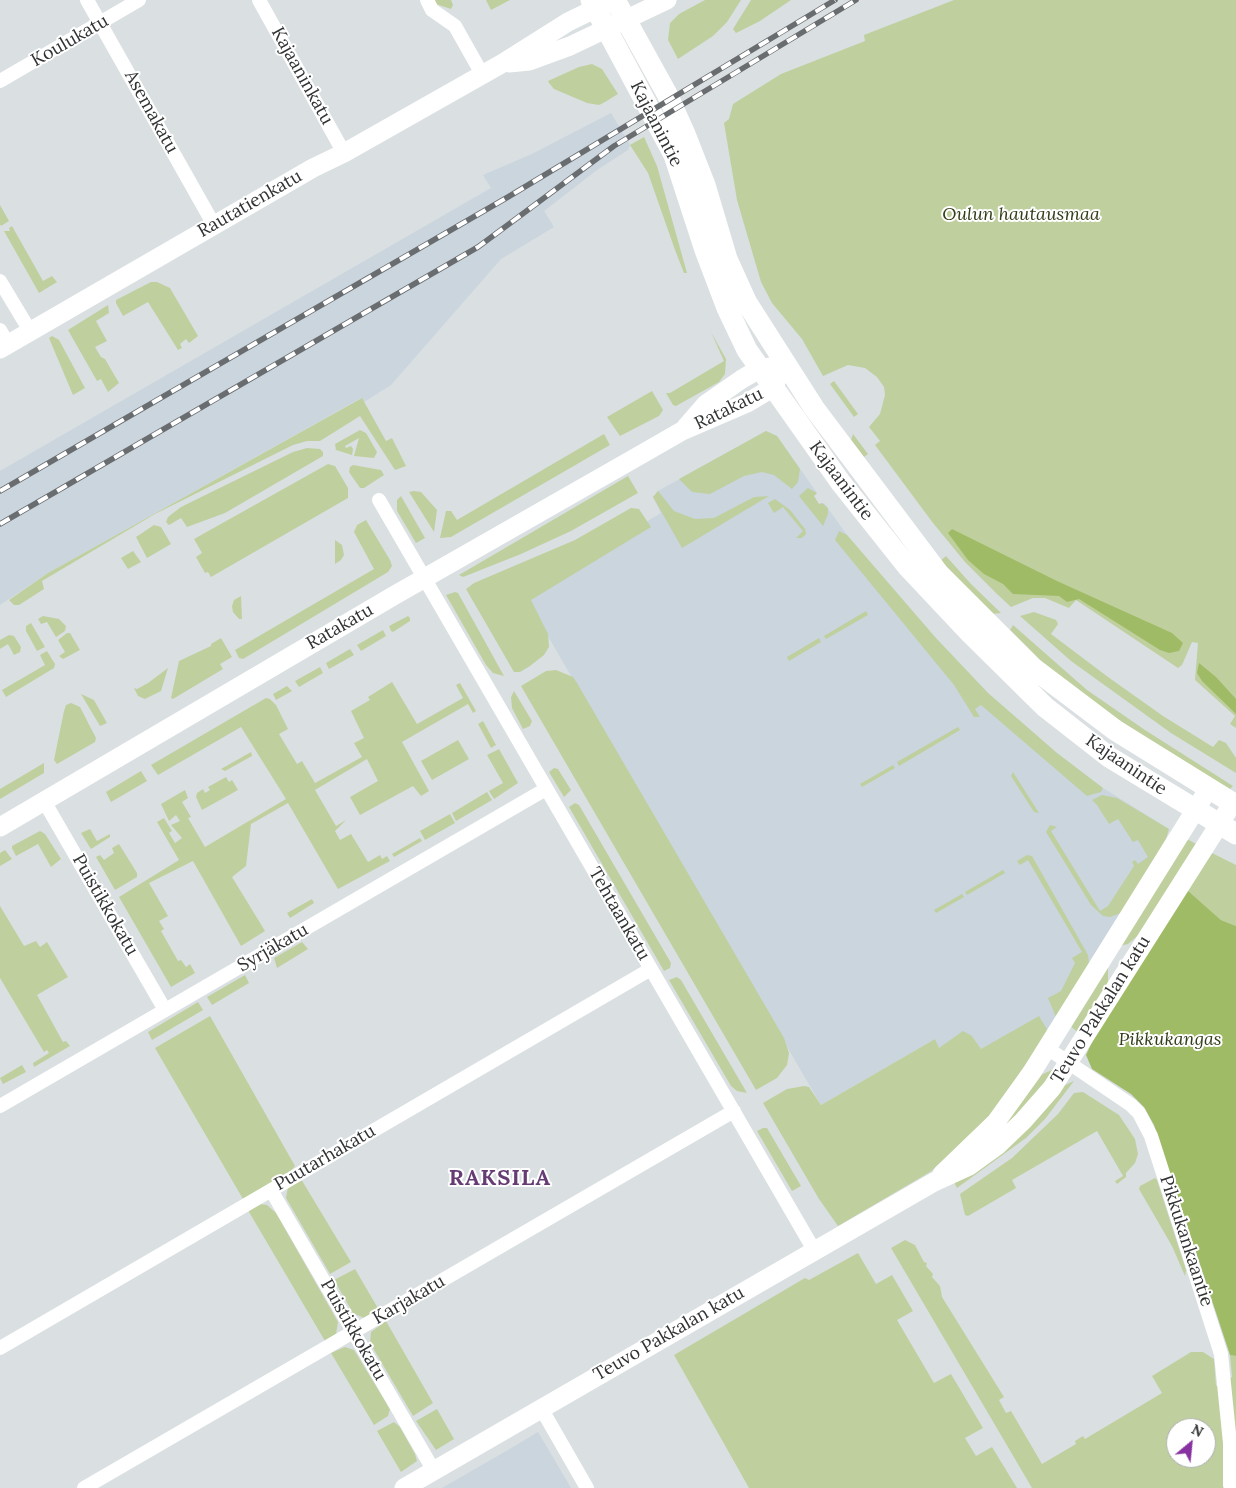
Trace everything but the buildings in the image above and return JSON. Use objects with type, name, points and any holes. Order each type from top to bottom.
[{"type":"main road","name":"Kajaanintie","points":[[604,2],[626,20],[667,94],[706,185],[727,259],[747,303],[785,365],[836,438],[939,574],[1033,668],[1115,730],[1234,804]]},
{"type":"main road","name":"Kajaanintie","points":[[604,2],[606,30],[674,155],[705,250],[727,308],[747,350],[772,388],[847,491],[907,566],[970,634],[1059,718],[1109,758],[1227,830]]},
{"type":"street","name":"Asemakatu","points":[[87,0],[214,224]]},
{"type":"street","name":"Koulukatu","points":[[0,81],[139,0]]},
{"type":"street","name":"Kajaaninkatu","points":[[259,0],[344,153]]},
{"type":"street","points":[[427,0],[432,10],[455,26],[482,74]]},
{"type":"street","name":"Rautatienkatu","points":[[503,63],[529,61],[606,30],[667,0]]},
{"type":"street","name":"Rautatienkatu","points":[[3,341],[30,331],[214,224],[503,63],[604,2]]},
{"type":"street","points":[[0,281],[30,331]]},
{"type":"street","name":"Ratakatu","points":[[682,431],[706,404],[759,368],[785,365]]},
{"type":"street","name":"Ratakatu","points":[[0,827],[424,579],[682,431],[747,403],[772,388],[785,365]]},
{"type":"street","name":"Tehtaankatu","points":[[379,500],[814,1250]]},
{"type":"street","name":"Teuvo Pakkalan katu","points":[[934,1182],[996,1122],[1047,1048],[1208,788]]},
{"type":"street","name":"Syrjäkatu","points":[[0,1106],[546,789]]},
{"type":"street","name":"Puistikkokatu","points":[[44,801],[165,1010]]},
{"type":"street","name":"Teuvo Pakkalan katu","points":[[404,1488],[814,1250],[934,1182],[970,1166],[998,1144],[1038,1105],[1069,1063],[1227,830],[1234,804]]},
{"type":"street","name":"Puutarhakatu","points":[[0,1348],[650,969]]},
{"type":"street","name":"Pikkukankaantie","points":[[1047,1048],[1131,1104],[1140,1113],[1151,1136],[1221,1354],[1230,1443],[1230,1485]]},
{"type":"street","name":"Karjakatu","points":[[84,1488],[734,1111]]},
{"type":"street","name":"Puistikkokatu","points":[[271,1190],[434,1470]]},
{"type":"street","points":[[541,1408],[587,1488]]},
{"type":"shaded area","points":[[611,113],[630,145],[628,150],[597,170],[544,211],[554,227],[501,259],[391,385],[364,402],[361,398],[48,573],[0,605],[0,471],[491,188],[483,175],[532,154]]},
{"type":"shaded area","points":[[766,431],[777,436],[817,493],[814,496],[819,504],[824,503],[847,535],[935,637],[988,693],[1057,753],[1103,788],[1169,829],[1166,839],[1048,1031],[981,1050],[972,1036],[938,1048],[935,1039],[821,1105],[524,595],[661,513],[653,497],[658,491]]},
{"type":"shaded area","points":[[538,1432],[571,1488],[442,1488],[508,1450]]},
{"type":"green space","points":[[432,0],[451,0],[453,5],[451,9],[433,3]]},
{"type":"green space","points":[[486,0],[510,0],[491,10]]},
{"type":"green space","points":[[705,0],[741,0],[727,22],[713,36],[678,59],[668,40],[670,23],[679,14]]},
{"type":"green space","points":[[751,0],[791,0],[760,21],[736,33],[733,29]]},
{"type":"green space","name":"Oulun hautausmaa","points":[[954,0],[1236,0],[1236,728],[1230,724],[1235,716],[1195,680],[1198,643],[1192,642],[1182,665],[1178,668],[1076,600],[1069,608],[1045,598],[1033,598],[1011,607],[997,594],[965,562],[933,523],[875,445],[880,441],[869,427],[880,414],[885,395],[884,387],[877,377],[865,368],[848,365],[823,376],[802,339],[772,303],[761,282],[737,200],[724,123],[729,119],[733,104],[781,74],[865,41],[864,35]]},
{"type":"green space","points":[[592,64],[602,69],[618,94],[599,105],[587,103],[554,89],[548,81],[579,67]]},
{"type":"green space","points":[[644,137],[657,166],[687,273],[684,273],[675,250],[648,173],[630,145]]},
{"type":"green space","points":[[0,205],[9,221],[1,226],[0,224]]},
{"type":"green space","points":[[12,226],[43,281],[52,276],[57,282],[39,293],[4,231],[10,231],[9,228]]},
{"type":"green space","points":[[151,282],[157,282],[170,288],[198,336],[189,343],[186,339],[180,344],[182,348],[178,350],[148,302],[123,316],[116,303],[116,300]]},
{"type":"green space","points":[[108,305],[109,313],[96,321],[107,341],[95,347],[101,357],[105,359],[119,383],[108,392],[101,379],[97,381],[68,330]]},
{"type":"green space","points":[[711,332],[726,359],[725,374],[719,382],[676,406],[673,405],[666,393],[670,393],[724,361]]},
{"type":"green space","points":[[52,336],[59,340],[85,388],[73,395],[49,338]]},
{"type":"green space","points":[[834,381],[858,414],[854,417],[830,384]]},
{"type":"green space","points":[[652,391],[663,410],[659,416],[620,436],[607,417]]},
{"type":"green space","points":[[362,398],[386,441],[392,438],[406,466],[395,470],[360,416],[320,441],[307,441],[293,445],[155,514],[42,581],[44,589],[19,605],[14,605],[9,600],[48,573]]},
{"type":"green space","points":[[360,430],[366,433],[377,452],[374,458],[354,456],[359,438],[345,446],[346,448],[351,446],[353,449],[352,455],[336,450],[335,444]]},
{"type":"green space","points":[[766,431],[777,436],[800,469],[798,482],[792,489],[774,475],[762,472],[744,476],[710,494],[692,492],[679,479]]},
{"type":"green space","points":[[604,434],[610,445],[451,537],[440,538],[446,511],[451,511],[457,520]]},
{"type":"green space","points":[[853,434],[868,454],[864,457],[851,440]]},
{"type":"green space","points":[[307,448],[320,449],[323,452],[323,456],[225,513],[187,527],[181,518],[169,525],[166,522],[168,517],[181,507],[293,452]]},
{"type":"green space","points":[[328,464],[335,466],[348,488],[348,498],[211,577],[208,572],[205,573],[196,557],[202,553],[194,539]]},
{"type":"green space","points":[[353,465],[381,470],[384,475],[364,488],[360,488],[349,472],[350,467]]},
{"type":"green space","points":[[628,476],[638,493],[571,531],[521,554],[463,577],[459,575]]},
{"type":"green space","points":[[808,488],[817,493],[814,496],[819,504],[822,503],[828,508],[828,514],[823,526],[799,496]]},
{"type":"green space","points":[[658,491],[674,511],[695,519],[714,518],[754,497],[769,496],[682,548],[653,497]]},
{"type":"green space","points":[[409,492],[421,492],[437,510],[434,532]]},
{"type":"green space","points":[[401,496],[425,538],[416,543],[397,511],[397,500]]},
{"type":"green space","points":[[775,499],[790,510],[805,529],[806,534],[802,538],[796,538],[803,531],[783,507],[774,513],[768,503]]},
{"type":"green space","points":[[631,508],[639,509],[651,527],[531,600],[548,634],[549,647],[544,655],[530,666],[520,672],[514,672],[466,589],[474,583],[575,540]]},
{"type":"green space","points":[[366,520],[390,560],[392,566],[388,572],[243,659],[239,658],[235,650],[374,569],[354,532],[357,525]]},
{"type":"green space","points":[[154,525],[161,527],[171,544],[147,558],[136,537]]},
{"type":"green space","points":[[952,529],[1057,581],[1172,633],[1183,643],[1179,651],[1169,653],[1160,650],[1079,599],[1067,602],[1059,596],[1013,594],[1003,584],[984,574],[968,560],[948,533]]},
{"type":"green space","points":[[839,531],[847,535],[935,637],[988,693],[1057,753],[1103,788],[1101,792],[1087,796],[981,705],[975,709],[980,717],[974,717],[954,685],[835,540]]},
{"type":"green space","points":[[335,540],[342,545],[344,555],[335,564]]},
{"type":"green space","points":[[133,551],[141,562],[128,569],[121,558]]},
{"type":"green space","points":[[946,556],[1001,613],[991,614],[940,561]]},
{"type":"green space","points":[[458,593],[504,676],[493,673],[486,665],[446,595]]},
{"type":"green space","points":[[241,596],[242,619],[239,619],[233,612],[232,606],[234,600]]},
{"type":"green space","points":[[866,611],[868,615],[826,639],[824,636]]},
{"type":"green space","points":[[1034,612],[1056,620],[1058,624],[1051,634],[1163,716],[1213,747],[1219,740],[1226,743],[1236,758],[1236,773],[1171,733],[1071,661],[1020,616]]},
{"type":"green space","points":[[43,616],[59,619],[66,626],[65,631],[56,637],[47,622],[41,624],[38,619]]},
{"type":"green space","points":[[408,616],[410,621],[393,632],[391,631],[389,626]]},
{"type":"green space","points":[[31,623],[45,647],[37,651],[26,631],[26,626]]},
{"type":"green space","points":[[1013,625],[1087,690],[1145,730],[1233,786],[1230,789],[1156,745],[1100,707],[1046,666],[1010,630]]},
{"type":"green space","points":[[383,630],[386,636],[361,651],[357,645]]},
{"type":"green space","points":[[67,633],[70,633],[80,650],[63,659],[59,656],[65,652],[58,640]]},
{"type":"green space","points":[[9,635],[14,636],[21,647],[20,652],[14,655],[8,644],[0,649],[0,640]]},
{"type":"green space","points":[[221,638],[232,657],[220,664],[223,669],[173,699],[171,698],[179,661],[211,646],[211,644]]},
{"type":"green space","points":[[819,638],[821,642],[789,661],[787,657]]},
{"type":"green space","points":[[350,649],[354,655],[329,669],[326,663]]},
{"type":"green space","points":[[47,651],[55,664],[54,668],[6,697],[2,690],[45,665],[40,655]]},
{"type":"green space","points":[[1199,663],[1216,677],[1236,699],[1236,714],[1202,681],[1197,673]]},
{"type":"green space","points":[[320,667],[323,673],[299,687],[295,681]]},
{"type":"green space","points":[[168,668],[161,691],[145,699],[138,696],[134,688],[137,689],[148,683]]},
{"type":"green space","points":[[556,670],[573,677],[577,683],[784,1038],[789,1053],[787,1065],[777,1078],[756,1090],[521,686],[546,671]]},
{"type":"green space","points":[[392,682],[417,724],[463,698],[456,685],[460,683],[476,711],[473,713],[468,704],[402,742],[429,791],[421,796],[413,786],[360,815],[350,797],[378,781],[367,759],[315,790],[336,826],[346,820],[335,831],[340,840],[351,834],[368,862],[380,855],[382,859],[387,856],[390,861],[338,889],[288,803],[251,824],[246,866],[232,877],[265,931],[241,946],[193,861],[149,883],[168,916],[159,921],[164,929],[161,931],[178,961],[181,960],[186,967],[190,964],[195,973],[171,987],[119,897],[179,860],[157,822],[164,818],[172,831],[169,833],[175,843],[182,838],[171,825],[180,821],[176,815],[169,821],[161,804],[185,790],[188,798],[182,802],[191,817],[188,818],[205,847],[286,799],[241,727],[158,775],[151,765],[266,698],[276,705],[288,729],[279,734],[297,764],[302,761],[315,783],[362,757],[354,743],[364,738],[351,711],[370,700],[368,697]]},
{"type":"green space","points":[[287,686],[292,691],[276,700],[273,694]]},
{"type":"green space","points":[[514,691],[532,721],[530,726],[523,729],[512,708],[511,697]]},
{"type":"green space","points":[[81,694],[94,700],[107,723],[100,726]]},
{"type":"green space","points":[[71,703],[80,707],[96,738],[95,742],[57,764],[54,760],[64,711],[66,705]]},
{"type":"green space","points":[[483,721],[496,745],[491,748],[478,724]]},
{"type":"green space","points":[[958,727],[960,730],[899,766],[897,762]]},
{"type":"green space","points":[[458,740],[469,759],[432,780],[421,761]]},
{"type":"green space","points":[[499,749],[518,783],[494,799],[489,791],[503,783],[487,755]]},
{"type":"green space","points":[[251,752],[252,756],[225,771],[221,769]]},
{"type":"green space","points":[[44,763],[44,773],[0,799],[0,789]]},
{"type":"green space","points":[[893,765],[895,768],[862,787],[860,784]]},
{"type":"green space","points":[[554,768],[558,769],[571,790],[564,797],[549,772]]},
{"type":"green space","points":[[141,771],[147,781],[111,802],[106,792]]},
{"type":"green space","points":[[1013,772],[1039,813],[1034,812],[1011,776]]},
{"type":"green space","points":[[226,777],[229,782],[232,780],[238,790],[202,810],[196,797],[197,793],[203,789],[205,793],[210,790],[208,787]]},
{"type":"green space","points":[[487,792],[492,800],[456,821],[452,813]]},
{"type":"green space","points":[[1102,795],[1117,798],[1169,829],[1166,839],[1121,913],[1110,917],[1103,916],[1091,905],[1046,832],[1050,825],[1057,827],[1051,831],[1100,911],[1108,906],[1134,866],[1132,862],[1135,860],[1138,864],[1148,857],[1138,840],[1133,842],[1118,819],[1109,824],[1092,800]]},
{"type":"green space","points":[[575,803],[579,805],[671,963],[670,968],[664,971],[569,807]]},
{"type":"green space","points":[[450,814],[455,823],[425,840],[420,831]]},
{"type":"green space","points":[[90,829],[97,841],[110,834],[110,837],[91,849],[81,833]]},
{"type":"green space","points":[[40,831],[45,834],[61,859],[51,867],[38,844],[16,856],[12,848],[12,846]]},
{"type":"green space","points":[[420,838],[422,841],[394,857],[392,854]]},
{"type":"green space","points":[[1187,839],[1196,844],[1142,932],[1128,944],[1119,946]]},
{"type":"green space","points":[[119,844],[137,873],[137,877],[115,890],[96,857],[100,855],[104,860],[114,853],[112,848]]},
{"type":"green space","points":[[5,850],[12,859],[0,866],[0,853]]},
{"type":"green space","points":[[1212,853],[1236,865],[1236,926],[1221,920],[1186,889]]},
{"type":"green space","points":[[1027,855],[1032,856],[1088,955],[1089,964],[1056,1017],[1048,998],[1061,991],[1075,963],[1072,958],[1082,952],[1028,860],[1020,865],[1017,861]]},
{"type":"green space","points":[[1003,870],[1005,873],[967,895],[965,892]]},
{"type":"green space","name":"Pikkukangas","points":[[1186,889],[1221,920],[1236,926],[1236,1356],[1230,1355],[1154,1125],[1144,1107],[1131,1094],[1092,1069],[1086,1055],[1093,1040]]},
{"type":"green space","points":[[962,894],[964,897],[936,913],[934,910]]},
{"type":"green space","points":[[312,899],[314,903],[290,918],[287,913]]},
{"type":"green space","points":[[0,906],[24,946],[36,941],[40,947],[47,942],[68,977],[37,995],[63,1042],[66,1041],[70,1046],[34,1067],[33,1063],[49,1053],[47,1050],[44,1052],[0,978]]},
{"type":"green space","points":[[302,942],[308,949],[277,968],[274,958]]},
{"type":"green space","points":[[1108,965],[1108,985],[1079,1033],[1070,1026]]},
{"type":"green space","points":[[245,975],[249,983],[212,1005],[207,997]]},
{"type":"green space","points":[[677,977],[681,980],[747,1093],[737,1091],[731,1086],[669,980]]},
{"type":"green space","points":[[198,1002],[203,1010],[152,1040],[148,1032]]},
{"type":"green space","points":[[210,1016],[295,1166],[291,1171],[243,1199],[155,1048]]},
{"type":"green space","points":[[1039,1016],[1048,1031],[993,1113],[955,1152],[930,1172],[838,1226],[819,1199],[763,1103],[787,1089],[804,1086],[809,1087],[821,1105],[935,1039],[939,1048],[963,1031],[972,1036],[981,1049]]},
{"type":"green space","points":[[22,1065],[26,1072],[3,1084],[0,1078]]},
{"type":"green space","points":[[1056,1068],[1016,1119],[970,1155],[1041,1075]]},
{"type":"green space","points":[[1074,1081],[1045,1119],[1026,1138],[957,1188],[954,1182],[1063,1086]]},
{"type":"green space","points":[[1083,1092],[1119,1115],[1135,1139],[1138,1154],[1135,1163],[1126,1173],[1126,1177],[1117,1184],[1115,1181],[1123,1176],[1097,1131],[1012,1180],[1016,1188],[968,1216],[965,1215],[960,1194],[1012,1158],[1058,1114],[1074,1093]]},
{"type":"green space","points":[[767,1128],[801,1186],[792,1191],[757,1131]]},
{"type":"green space","points":[[1155,1178],[1186,1270],[1185,1276],[1172,1246],[1139,1189],[1140,1186]]},
{"type":"green space","points":[[301,1179],[351,1262],[330,1274],[286,1198],[288,1187]]},
{"type":"green space","points":[[260,1204],[267,1205],[276,1213],[338,1322],[336,1334],[325,1341],[249,1212],[249,1210]]},
{"type":"green space","points":[[905,1240],[915,1245],[924,1262],[927,1263],[926,1266],[933,1274],[932,1277],[940,1286],[942,1297],[1004,1397],[999,1400],[1006,1413],[1011,1411],[1042,1464],[1076,1444],[1075,1441],[1083,1436],[1085,1439],[1162,1393],[1152,1376],[1191,1352],[1203,1352],[1214,1359],[1216,1386],[1232,1377],[1230,1355],[1236,1356],[1236,1488],[1032,1488],[891,1248]]},
{"type":"green space","points":[[858,1253],[876,1284],[892,1275],[913,1311],[897,1320],[934,1383],[951,1374],[983,1428],[965,1438],[976,1456],[992,1447],[1017,1488],[749,1488],[674,1355],[805,1278],[809,1280]]},
{"type":"green space","points":[[355,1269],[379,1310],[364,1318],[353,1313],[334,1280]]},
{"type":"green space","points":[[386,1321],[433,1403],[413,1416],[370,1343],[371,1332]]},
{"type":"green space","points":[[345,1347],[354,1350],[390,1409],[388,1416],[374,1425],[331,1353]]},
{"type":"green space","points":[[437,1409],[454,1439],[436,1450],[416,1421]]},
{"type":"green space","points":[[394,1422],[400,1427],[417,1461],[401,1472],[377,1431]]},
{"type":"railway","points":[[0,491],[508,197],[835,0]]},
{"type":"railway","points":[[0,524],[478,247],[614,146],[856,0]]},
{"type":"district","name":"RAKSILA","points":[[500,1179]]}]
